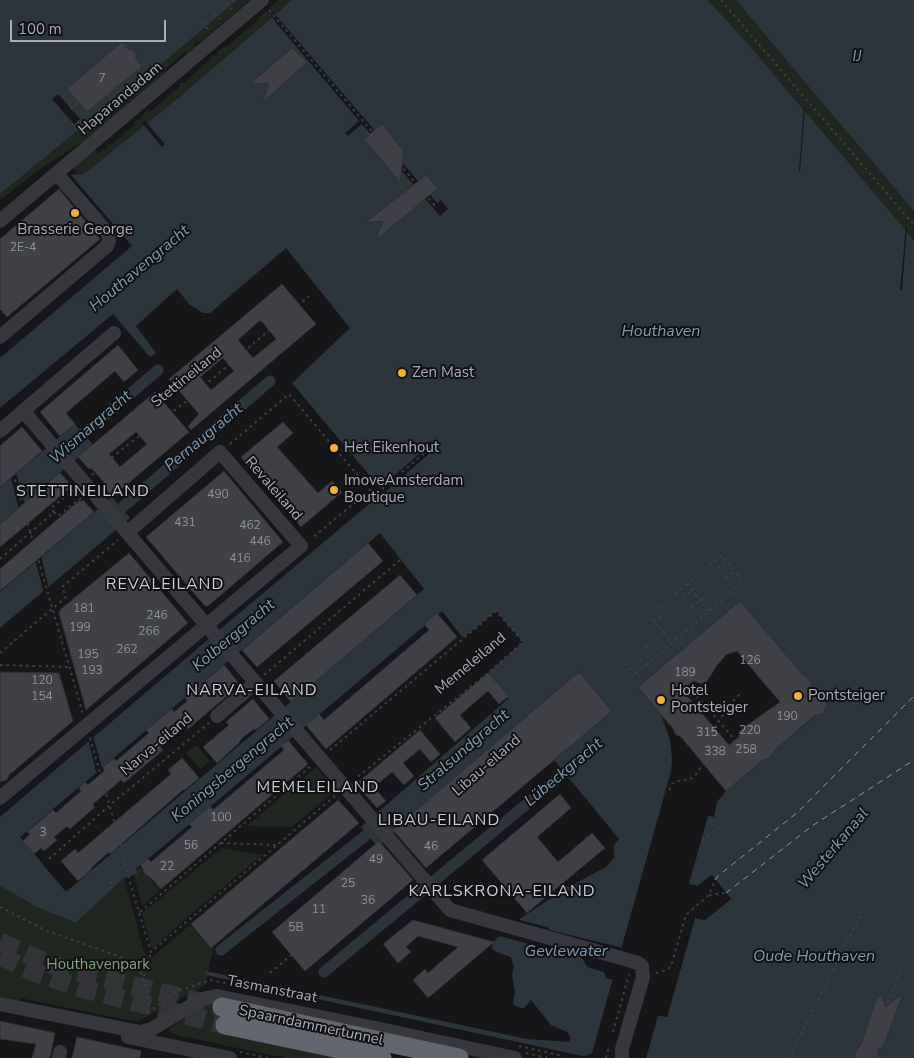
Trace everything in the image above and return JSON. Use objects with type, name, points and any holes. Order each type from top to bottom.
[{"type":"highway","name":"Spaarndammertunnel","points":[[222,1006],[459,1058]]},
{"type":"highway","name":"Spaarndammertunnel","points":[[225,1025],[382,1058]]},
{"type":"street","name":"Haparandadam","points":[[0,221],[266,5]]},
{"type":"street","points":[[0,337],[107,246],[109,241],[106,231],[57,174]]},
{"type":"street","points":[[0,431],[114,334]]},
{"type":"street","points":[[24,412],[450,910],[642,966],[644,971],[620,1055]]},
{"type":"street","points":[[126,531],[220,452]]},
{"type":"street","name":"Revaleiland","points":[[220,452],[302,546]]},
{"type":"street","points":[[0,798],[88,731],[209,629],[302,546]]},
{"type":"street","name":"Narva-eiland","points":[[217,716],[255,683]]},
{"type":"street","name":"Tasmanstraat","points":[[0,1004],[140,1032],[152,1029],[202,999],[217,996],[515,1058]]},
{"type":"street","points":[[0,1011],[230,1058]]},
{"type":"path","points":[[721,0],[914,225]]},
{"type":"path","points":[[226,3],[235,13]]},
{"type":"path","points":[[266,5],[436,207]]},
{"type":"path","points":[[214,12],[223,23]]},
{"type":"path","points":[[202,22],[211,33]]},
{"type":"path","points":[[138,68],[151,84]]},
{"type":"path","points":[[108,94],[120,109]]},
{"type":"path","points":[[805,104],[806,100]]},
{"type":"path","points":[[71,109],[79,102]]},
{"type":"path","points":[[77,122],[89,136]]},
{"type":"path","points":[[907,223],[908,219]]},
{"type":"path","name":"Stettineiland","points":[[87,486],[51,508],[58,516],[87,486],[122,449],[183,404],[309,296]]},
{"type":"path","points":[[220,452],[289,394],[370,490],[380,491],[428,450]]},
{"type":"path","points":[[0,431],[31,532],[151,952],[143,977]]},
{"type":"path","points":[[302,546],[370,490]]},
{"type":"path","name":"Stettineiland","points":[[0,559],[54,512]]},
{"type":"path","points":[[0,653],[66,597],[62,587],[126,531]]},
{"type":"path","points":[[631,678],[743,582],[722,555],[710,565]]},
{"type":"path","points":[[255,683],[400,560]]},
{"type":"path","points":[[718,568],[726,561]]},
{"type":"path","points":[[726,578],[735,571]]},
{"type":"path","points":[[675,594],[698,575]]},
{"type":"path","points":[[683,598],[700,583]]},
{"type":"path","points":[[687,584],[710,611]]},
{"type":"path","points":[[691,608],[709,593]]},
{"type":"path","points":[[662,606],[649,617],[672,643]]},
{"type":"path","name":"Memeleiland","points":[[140,912],[496,611],[523,642],[344,787],[151,952]]},
{"type":"path","points":[[654,622],[664,614]]},
{"type":"path","points":[[663,633],[672,624]]},
{"type":"path","points":[[657,638],[666,648]]},
{"type":"path","points":[[646,646],[655,657]]},
{"type":"path","points":[[636,655],[645,666]]},
{"type":"path","points":[[626,664],[635,674]]},
{"type":"path","points":[[0,665],[70,667]]},
{"type":"path","points":[[688,686],[735,740]]},
{"type":"path","points":[[715,728],[729,705],[742,692]]},
{"type":"path","name":"Libau-eiland","points":[[270,973],[590,698]]},
{"type":"path","name":"Narva-eiland","points":[[49,858],[217,716]]},
{"type":"path","points":[[669,790],[672,784],[677,781],[688,780],[694,777],[702,764]]},
{"type":"path","points":[[702,841],[728,821]]},
{"type":"path","points":[[220,843],[277,845]]},
{"type":"path","points":[[667,970],[671,966],[686,915],[709,895],[715,880]]},
{"type":"path","points":[[106,887],[112,882]]},
{"type":"path","points":[[109,885],[114,890]]},
{"type":"path","points":[[709,895],[726,892]]},
{"type":"path","points":[[789,1058],[865,906]]},
{"type":"path","points":[[0,908],[47,931],[118,956],[139,969],[148,993],[148,1013]]},
{"type":"path","points":[[867,1058],[900,971]]},
{"type":"path","points":[[606,1058],[627,982]]},
{"type":"green space","points":[[237,0],[250,0],[199,43],[197,41],[194,44],[196,46],[187,54],[185,52],[163,71],[164,73],[85,140],[43,167],[0,200],[0,194],[76,132],[117,102]]},
{"type":"green space","points":[[279,0],[292,0],[182,95],[89,170],[78,174],[71,165],[95,149],[98,153],[103,149],[105,150],[109,143],[111,145],[134,125],[133,123],[138,119],[140,120],[141,116],[148,110],[150,112],[173,92],[173,89],[175,91],[180,86],[179,84],[184,83],[214,55],[216,56],[217,52],[225,48],[266,11],[268,12],[271,9],[270,7]]},
{"type":"green space","points":[[708,0],[736,0],[914,211],[914,240],[748,44]]},
{"type":"green space","points":[[196,745],[210,761],[200,769],[186,753]]},
{"type":"green space","points":[[316,767],[336,790],[292,827],[247,826]]},
{"type":"green space","points":[[222,848],[262,855],[152,949],[142,913]]},
{"type":"green space","points":[[140,867],[160,890],[142,906],[134,876],[138,874],[137,869]]},
{"type":"green space","name":"Houthavenpark","points":[[124,878],[144,952],[149,960],[190,925],[213,950],[205,985],[138,1021],[20,998],[18,1005],[0,1001],[0,886],[37,907],[74,923]]},
{"type":"green space","points":[[215,1001],[216,1016],[221,1028],[350,1058],[285,1058],[180,1036],[170,1032],[169,1029],[208,1002]]},
{"type":"water","points":[[0,0],[237,0],[117,102],[76,132],[0,194]]},
{"type":"water","name":"Houthaven","points":[[292,0],[708,0],[748,44],[914,240],[914,1058],[646,1058],[658,1015],[667,1017],[695,918],[705,920],[731,899],[712,875],[697,886],[689,884],[708,816],[714,817],[717,802],[726,791],[828,705],[740,601],[638,687],[661,714],[670,740],[671,771],[592,1053],[588,1055],[583,1056],[206,975],[206,971],[527,1039],[569,1042],[571,1038],[567,1032],[551,1025],[531,1000],[524,1008],[515,1006],[513,1003],[515,992],[512,975],[514,967],[511,957],[496,952],[492,948],[493,942],[521,918],[565,889],[605,868],[614,858],[614,845],[619,839],[554,760],[612,711],[578,673],[378,847],[361,827],[509,698],[488,673],[523,642],[496,611],[463,638],[442,611],[136,868],[138,874],[124,878],[75,923],[37,907],[0,886],[0,817],[437,447],[431,441],[424,447],[425,449],[380,488],[292,383],[350,328],[286,248],[210,313],[203,313],[189,304],[177,289],[136,326],[156,353],[150,357],[113,314],[0,408],[0,358],[132,246],[71,175],[82,174],[89,170],[182,95]],"holes":[[[380,533],[424,589],[66,892],[20,837]]]},
{"type":"water","name":"IJ","points":[[736,0],[914,0],[914,211],[782,55]]},
{"type":"water","points":[[75,424],[93,445],[0,524],[0,487]]},
{"type":"water","points":[[112,497],[130,518],[0,628],[0,592]]},
{"type":"pier","points":[[273,12],[437,203],[441,200],[448,209],[440,216],[362,124],[348,136],[345,133],[359,121],[278,25],[271,15]]},
{"type":"pier","points":[[58,94],[80,119],[74,124],[52,99]]},
{"type":"pier","points":[[804,106],[805,108],[799,171]]},
{"type":"pier","points":[[145,121],[165,144],[162,147],[142,123]]},
{"type":"pier","points":[[906,226],[902,290],[900,290]]},
{"type":"pier","points":[[431,441],[437,447],[384,493],[383,491],[433,447],[431,444],[427,447],[427,451],[381,490],[380,488],[425,449],[424,447]]},
{"type":"pier","points":[[16,472],[25,506],[19,510],[10,475]]},
{"type":"pier","points":[[41,556],[49,589],[44,594],[35,559]]},
{"type":"pier","points":[[93,736],[102,768],[96,772],[88,739]]},
{"type":"pier","points":[[712,875],[731,899],[705,920],[695,918],[667,1017],[658,1015],[646,1058],[643,1058],[655,1014],[658,1012],[665,1014],[693,916],[704,917],[728,899],[711,879],[698,889],[688,887],[689,884],[697,886]]},
{"type":"pier","points":[[516,919],[547,927],[550,930],[623,948],[614,980],[606,978],[604,972],[587,967],[582,958],[499,936]]},
{"type":"building","points":[[122,42],[129,50],[131,48],[142,66],[87,112],[67,89]]},
{"type":"building","points":[[292,48],[307,62],[263,102],[269,83],[250,84]]},
{"type":"building","points":[[382,124],[404,151],[400,182],[364,139]]},
{"type":"building","points":[[426,175],[438,188],[376,240],[383,221],[366,222]]},
{"type":"building","points":[[59,189],[100,239],[7,317],[0,309],[0,239]]},
{"type":"building","points":[[282,284],[316,324],[191,430],[188,426],[199,414],[169,379]],"holes":[[[259,321],[264,324],[276,339],[253,358],[238,340]],[[223,358],[234,371],[211,390],[200,377]]]},
{"type":"building","points":[[118,345],[138,370],[124,382],[115,371],[66,413],[75,424],[60,436],[40,412]]},
{"type":"building","points":[[155,392],[189,432],[112,497],[102,484],[104,482],[78,457]],"holes":[[[136,432],[147,444],[120,467],[109,454]]]},
{"type":"building","points":[[283,422],[293,433],[277,447],[318,493],[332,481],[342,492],[301,527],[241,457]]},
{"type":"building","points":[[22,427],[42,451],[0,487],[0,446]]},
{"type":"building","points":[[224,471],[283,542],[208,606],[205,606],[146,537]]},
{"type":"building","points":[[60,473],[71,485],[69,486],[70,488],[0,547],[0,524]]},
{"type":"building","points":[[80,500],[81,502],[83,500],[94,512],[0,591],[0,569]]},
{"type":"building","points":[[368,543],[383,561],[257,667],[242,650]]},
{"type":"building","points":[[129,553],[188,623],[86,710],[59,613],[61,609]]},
{"type":"building","points":[[400,575],[417,595],[291,702],[274,681]]},
{"type":"building","name":"Pontsteiger","points":[[740,601],[804,676],[809,679],[811,685],[828,705],[823,714],[815,715],[775,750],[768,759],[763,760],[726,791],[681,737],[675,734],[674,730],[638,687]],"holes":[[[737,651],[780,702],[742,729],[739,732],[739,737],[729,745],[682,690],[693,681],[702,684],[706,683],[717,665],[727,654]]]},
{"type":"building","points":[[437,613],[457,637],[326,749],[306,725],[319,714],[324,720],[429,630],[424,624]]},
{"type":"building","points":[[224,665],[238,682],[232,687],[234,690],[188,729],[186,726],[160,747],[163,750],[124,783],[121,780],[93,804],[95,807],[70,829],[67,826],[54,837],[57,840],[44,851],[41,848],[34,854],[23,841],[30,834],[27,832],[53,810],[56,813],[81,791],[79,788],[85,782],[88,785],[104,771],[103,767],[114,758],[116,761],[149,733],[146,730],[172,709],[174,712],[187,701],[185,698]]},
{"type":"building","points":[[0,672],[59,673],[73,721],[9,775],[7,780],[0,782]]},
{"type":"building","points":[[579,672],[612,711],[426,868],[393,830]]},
{"type":"building","points":[[488,673],[509,696],[499,704],[488,691],[460,715],[471,728],[455,742],[435,718]]},
{"type":"building","points":[[253,699],[269,719],[256,730],[254,729],[242,738],[217,763],[203,747],[229,725],[226,722]]},
{"type":"building","points":[[420,730],[440,754],[431,762],[420,749],[403,763],[414,776],[404,785],[392,772],[374,787],[386,801],[377,808],[356,784]]},
{"type":"building","points":[[288,740],[308,764],[161,889],[145,874],[141,865],[148,859],[151,862],[192,827],[189,824],[210,806],[213,810],[284,750],[281,746]]},
{"type":"building","points":[[182,758],[199,778],[110,854],[109,852],[78,881],[61,861],[75,849],[78,853],[171,774],[168,770]]},
{"type":"building","points":[[560,794],[571,808],[537,837],[558,862],[592,833],[605,848],[527,913],[482,860]]},
{"type":"building","points":[[338,800],[359,823],[211,948],[191,924]]},
{"type":"building","points":[[379,841],[413,880],[305,971],[272,932]]},
{"type":"building","points":[[413,920],[494,942],[428,998],[413,980],[425,969],[428,973],[458,947],[418,936],[406,947],[411,952],[398,963],[383,944]]},
{"type":"building","points":[[903,994],[883,1047],[877,1050],[879,1058],[854,1058],[857,1049],[861,1045],[876,1000],[882,995],[885,1007]]},
{"type":"building","points":[[0,1021],[55,1033],[50,1058],[32,1058],[36,1044],[0,1039]]},
{"type":"building","points":[[77,1037],[141,1051],[140,1058],[72,1058]]},
{"type":"waterway","name":"Wismargracht","points":[[72,444],[158,370]]},
{"type":"waterway","name":"Pernaugracht","points":[[110,518],[270,381]]},
{"type":"waterway","name":"Lübeckgracht","points":[[324,972],[575,764]]},
{"type":"waterway","name":"Stralsundgracht","points":[[221,950],[379,825]]},
{"type":"ferry route","points":[[715,880],[798,812],[914,696]]},
{"type":"ferry route","points":[[726,893],[812,826],[914,760]]},
{"type":"tunnel","points":[[0,942],[67,970],[222,1007]]},
{"type":"tunnel","points":[[0,956],[34,972],[80,988],[225,1025]]},
{"type":"place","name":"Brasserie George","points":[[75,213]]},
{"type":"place","name":"Zen Mast","points":[[402,373]]},
{"type":"place","name":"Het Eikenhout","points":[[334,448]]},
{"type":"place","name":"ImoveAmsterdam Boutique","points":[[334,490]]},
{"type":"place","name":"Pontsteiger","points":[[798,696]]},
{"type":"place","name":"Hotel Pontsteiger","points":[[661,700]]},
{"type":"district","name":"STETTINEILAND","points":[[83,492]]},
{"type":"district","name":"REVALEILAND","points":[[165,585]]},
{"type":"district","name":"NARVA-EILAND","points":[[252,691]]},
{"type":"district","name":"MEMELEILAND","points":[[318,788]]},
{"type":"district","name":"LIBAU-EILAND","points":[[439,821]]},
{"type":"district","name":"KARLSKRONA-EILAND","points":[[502,892]]},
{"type":"water label","name":"Houthavengracht","points":[[140,269]]},
{"type":"water label","name":"Kolberggracht","points":[[234,636]]},
{"type":"water label","name":"Koningsbergengracht","points":[[233,770]]},
{"type":"water label","name":"Westerkanaal","points":[[834,849]]},
{"type":"water label","name":"Gevlewater","points":[[566,952]]},
{"type":"water label","name":"Oude Houthaven","points":[[814,957]]}]
